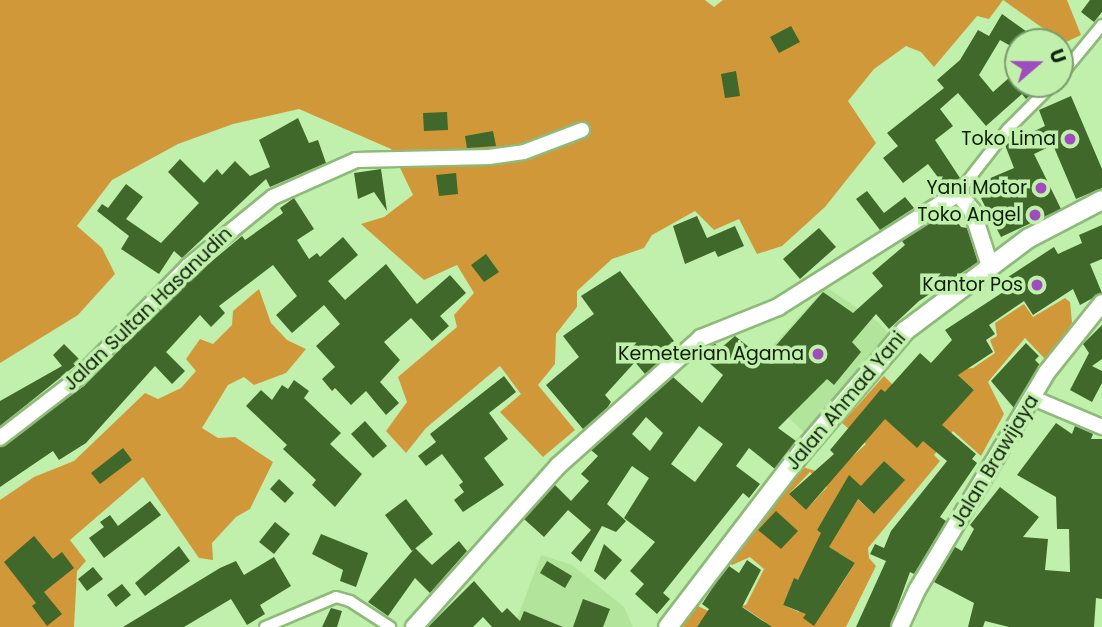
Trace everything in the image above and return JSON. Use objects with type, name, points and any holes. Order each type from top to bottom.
[{"type":"main road","points":[[414,627],[558,466],[687,348],[717,330],[770,311],[818,284],[958,192],[972,211],[990,266]]},
{"type":"main road","name":"Jalan Ahmad Yani","points":[[668,627],[802,452],[905,331],[990,266],[1067,215],[1102,200]]},
{"type":"main road","name":"Jalan Brawijaya","points":[[900,627],[917,590],[1033,398],[1083,323],[1102,303]]},
{"type":"street","points":[[1074,59],[1102,25]]},
{"type":"street","points":[[958,192],[1008,129],[1039,98]]},
{"type":"street","name":"Jalan Sultan Hasanudin","points":[[0,438],[63,391],[188,266],[273,197],[356,160],[501,155],[531,150],[582,130]]},
{"type":"street","points":[[1033,398],[1102,427]]},
{"type":"street","points":[[265,627],[341,597],[390,627]]},
{"type":"shaded area","points":[[0,0],[705,0],[714,7],[723,0],[1003,0],[989,19],[977,16],[934,67],[921,52],[906,46],[874,69],[848,101],[876,143],[825,207],[782,246],[757,254],[739,219],[714,230],[695,211],[652,235],[644,248],[612,259],[577,291],[577,307],[556,334],[555,364],[538,385],[575,430],[543,457],[500,412],[521,394],[500,366],[426,428],[406,453],[386,431],[407,402],[398,377],[457,327],[454,315],[474,293],[457,265],[424,280],[361,224],[384,217],[413,195],[391,149],[299,109],[233,124],[178,144],[112,180],[77,226],[102,248],[115,274],[78,315],[0,363]]},
{"type":"shaded area","points":[[1003,0],[1067,0],[1081,35],[1074,38],[1074,28],[1043,28]]},
{"type":"shaded area","name":"Kemeterian Agama","points":[[826,287],[879,323],[889,335],[805,433],[744,377]]},
{"type":"shaded area","points":[[259,289],[271,323],[287,340],[306,349],[286,373],[254,385],[244,377],[228,385],[202,428],[218,438],[235,437],[273,462],[250,509],[236,517],[212,543],[213,560],[199,558],[143,477],[70,540],[86,561],[77,571],[74,627],[0,627],[0,500],[34,477],[74,461],[145,393],[158,399],[181,388],[196,371],[186,359],[200,339],[213,344],[232,325],[233,311]]},
{"type":"shaded area","points":[[1065,298],[1070,302],[1072,323],[1047,361],[1025,338],[988,382],[1004,414],[981,456],[953,431],[934,455],[940,461],[868,548],[869,558],[876,566],[846,627],[762,627],[765,622],[743,607],[729,627],[708,627],[700,622],[697,627],[679,627],[698,606],[729,621],[741,606],[746,605],[764,569],[750,557],[732,565],[727,560],[803,467],[831,476],[866,444],[842,423],[884,376],[910,402],[920,402],[946,371],[973,368],[995,353],[990,340],[997,336],[995,323],[1024,304],[1033,317]],"holes":[[[954,371],[974,390],[946,420],[926,401]],[[923,407],[940,422],[916,447],[900,432]],[[884,461],[904,480],[890,496],[869,478]],[[810,472],[827,487],[806,510],[789,494]],[[866,481],[887,500],[874,514],[853,495]],[[840,492],[856,501],[833,540],[817,530]],[[839,553],[855,563],[838,590],[823,581]],[[794,579],[810,585],[799,612],[783,605]]]},
{"type":"shaded area","points":[[541,555],[572,565],[624,607],[633,627],[514,627]]},
{"type":"building","points":[[1090,0],[1102,0],[1102,12],[1094,22],[1081,12]]},
{"type":"building","points":[[1002,14],[1022,28],[1004,28],[1004,42],[1000,40],[979,75],[993,92],[1004,82],[1004,98],[1018,98],[986,126],[958,93],[940,109],[953,126],[935,140],[960,178],[946,188],[928,164],[903,183],[883,158],[898,146],[887,133],[944,88],[937,80],[960,60],[978,30],[989,36]]},
{"type":"building","points":[[791,26],[800,42],[779,53],[770,37]]},
{"type":"building","points":[[736,71],[740,96],[725,98],[721,74]]},
{"type":"building","points":[[1072,98],[1102,169],[1102,188],[1076,199],[1053,145],[1034,154],[1061,209],[1001,237],[974,185],[1014,168],[1005,145],[1045,126],[1039,110]]},
{"type":"building","points":[[447,112],[448,130],[424,131],[423,113]]},
{"type":"building","points":[[298,118],[309,143],[318,140],[326,163],[270,187],[266,179],[182,258],[174,251],[159,274],[121,249],[129,236],[97,211],[102,204],[108,208],[126,184],[143,197],[126,219],[161,243],[199,203],[168,172],[180,159],[204,183],[217,169],[222,175],[235,161],[250,176],[270,167],[259,140]]},
{"type":"building","points":[[493,131],[496,146],[467,148],[465,136]]},
{"type":"building","points":[[381,169],[387,211],[374,192],[358,199],[354,173]]},
{"type":"building","points":[[456,173],[458,194],[439,196],[436,175]]},
{"type":"building","points":[[867,191],[884,213],[905,197],[914,208],[880,230],[856,199]]},
{"type":"building","points":[[294,198],[314,229],[297,240],[309,259],[317,253],[320,257],[343,237],[358,255],[328,281],[345,300],[386,264],[417,304],[450,275],[466,293],[440,316],[449,326],[432,341],[411,318],[384,342],[400,360],[380,382],[399,403],[386,415],[366,391],[351,405],[335,388],[332,391],[322,379],[335,367],[316,346],[340,324],[324,305],[292,333],[276,315],[297,296],[273,265],[219,306],[225,313],[211,327],[200,315],[166,352],[185,371],[172,384],[155,366],[86,443],[59,460],[53,451],[0,487],[0,447],[84,386],[182,286],[242,236],[245,240],[283,213],[280,208]]},
{"type":"building","points":[[949,211],[961,227],[967,228],[978,262],[919,301],[889,329],[876,314],[852,342],[861,352],[834,385],[827,379],[778,428],[796,441],[775,469],[749,448],[736,466],[760,484],[749,498],[743,493],[663,593],[670,599],[657,614],[635,594],[644,584],[630,571],[655,542],[624,518],[649,478],[632,466],[607,504],[626,521],[616,532],[602,526],[581,562],[571,553],[591,530],[568,510],[544,537],[524,519],[555,485],[571,501],[589,481],[581,474],[598,456],[591,450],[673,377],[702,403],[723,375],[699,354],[707,347],[715,344],[721,348],[735,336],[764,359],[823,292],[853,313],[883,286],[872,273],[905,245],[902,241]],"holes":[[[646,417],[663,433],[650,451],[632,434]],[[699,426],[723,444],[695,482],[671,464]]]},
{"type":"building","points":[[697,216],[707,238],[735,226],[744,246],[718,257],[715,251],[685,264],[673,226]]},
{"type":"building","points":[[1102,225],[1102,259],[1090,264],[1102,293],[1080,305],[1073,289],[1033,315],[1024,301],[989,325],[995,334],[986,340],[993,352],[958,375],[974,390],[942,425],[976,454],[972,459],[977,463],[940,517],[946,521],[914,574],[910,572],[890,627],[856,627],[886,561],[870,554],[875,544],[884,548],[891,531],[947,461],[923,441],[917,448],[885,419],[806,510],[789,494],[834,454],[830,450],[881,389],[885,392],[920,353],[931,363],[952,340],[945,330],[1014,285],[1008,277],[1054,247],[1058,254],[1082,243],[1079,235]]},
{"type":"building","points":[[819,228],[836,247],[800,279],[783,259]]},
{"type":"building","points":[[486,254],[499,272],[484,282],[471,265]]},
{"type":"building","points":[[620,271],[674,341],[654,356],[659,362],[645,374],[635,362],[605,395],[611,402],[607,408],[583,429],[546,385],[579,357],[563,336],[594,314],[581,296]]},
{"type":"building","points":[[1102,325],[1102,359],[1092,366],[1102,371],[1102,383],[1092,402],[1070,390],[1089,353],[1083,344]]},
{"type":"building","points":[[1026,343],[1039,356],[1035,360],[1040,365],[1014,408],[991,381]]},
{"type":"building","points":[[64,344],[81,361],[0,426],[0,401],[62,366],[53,355]]},
{"type":"building","points":[[504,376],[516,392],[489,413],[508,439],[484,458],[504,485],[463,512],[454,500],[464,492],[459,485],[463,482],[442,454],[426,466],[418,456],[436,442],[430,434]]},
{"type":"building","points":[[294,380],[309,391],[304,398],[341,433],[330,444],[362,474],[335,507],[312,485],[316,480],[283,449],[287,445],[246,406],[261,390],[272,400],[282,385],[288,389]]},
{"type":"building","points":[[365,421],[387,446],[373,458],[351,434]]},
{"type":"building","points":[[1056,423],[1072,434],[1075,426],[1093,434],[1091,439],[1102,439],[1102,599],[1096,598],[1094,627],[1009,627],[985,621],[983,627],[968,627],[974,603],[934,582],[955,547],[962,551],[974,529],[970,525],[1000,487],[1039,517],[1023,537],[1048,539],[1045,570],[1070,572],[1069,529],[1057,529],[1056,497],[1017,475]]},
{"type":"building","points":[[123,448],[132,460],[100,484],[91,473]]},
{"type":"building","points":[[884,461],[905,480],[874,514],[858,499],[829,547],[855,563],[814,626],[803,618],[806,614],[783,605],[794,578],[798,580],[821,533],[817,530],[849,475],[861,486]]},
{"type":"building","points":[[279,479],[294,493],[285,503],[270,489]]},
{"type":"building","points":[[406,499],[433,534],[412,551],[385,515]]},
{"type":"building","points":[[150,501],[161,515],[104,558],[89,538],[104,527],[100,522],[110,515],[118,526]]},
{"type":"building","points":[[776,511],[798,531],[781,549],[758,530]]},
{"type":"building","points":[[275,522],[290,534],[274,554],[259,542]]},
{"type":"building","points":[[321,534],[368,553],[356,587],[340,581],[343,570],[312,554]]},
{"type":"building","points":[[34,536],[53,559],[62,552],[74,568],[44,592],[62,614],[47,626],[32,606],[36,603],[4,562]]},
{"type":"building","points":[[459,541],[467,551],[430,593],[415,578],[388,616],[368,602],[415,548],[432,565]]},
{"type":"building","points":[[604,544],[622,560],[605,580],[594,571]]},
{"type":"building","points":[[179,546],[190,561],[145,596],[135,583]]},
{"type":"building","points":[[274,557],[291,586],[260,605],[265,614],[247,625],[231,599],[184,627],[123,627],[220,568],[236,561],[244,575]]},
{"type":"building","points":[[747,560],[761,570],[742,607],[772,627],[697,627],[709,609],[702,604],[715,584],[729,566],[739,573]]},
{"type":"building","points":[[547,561],[572,576],[565,588],[540,573]]},
{"type":"building","points":[[93,567],[103,579],[87,591],[78,579]]},
{"type":"building","points":[[474,581],[502,613],[507,608],[520,621],[524,611],[563,627],[492,627],[483,617],[473,627],[428,627]]},
{"type":"building","points":[[122,584],[131,595],[116,607],[107,595]]},
{"type":"building","points":[[583,599],[610,609],[603,627],[573,627]]},
{"type":"building","points":[[331,608],[342,611],[337,627],[322,627]]},
{"type":"place","name":"Toko Lima","points":[[1070,139]]},
{"type":"place","name":"Yani Motor","points":[[1041,188]]},
{"type":"place","name":"Toko Angel","points":[[1035,215]]},
{"type":"place","name":"Kantor Pos","points":[[1037,285]]},
{"type":"place","name":"Kemeterian Agama","points":[[818,354]]}]
